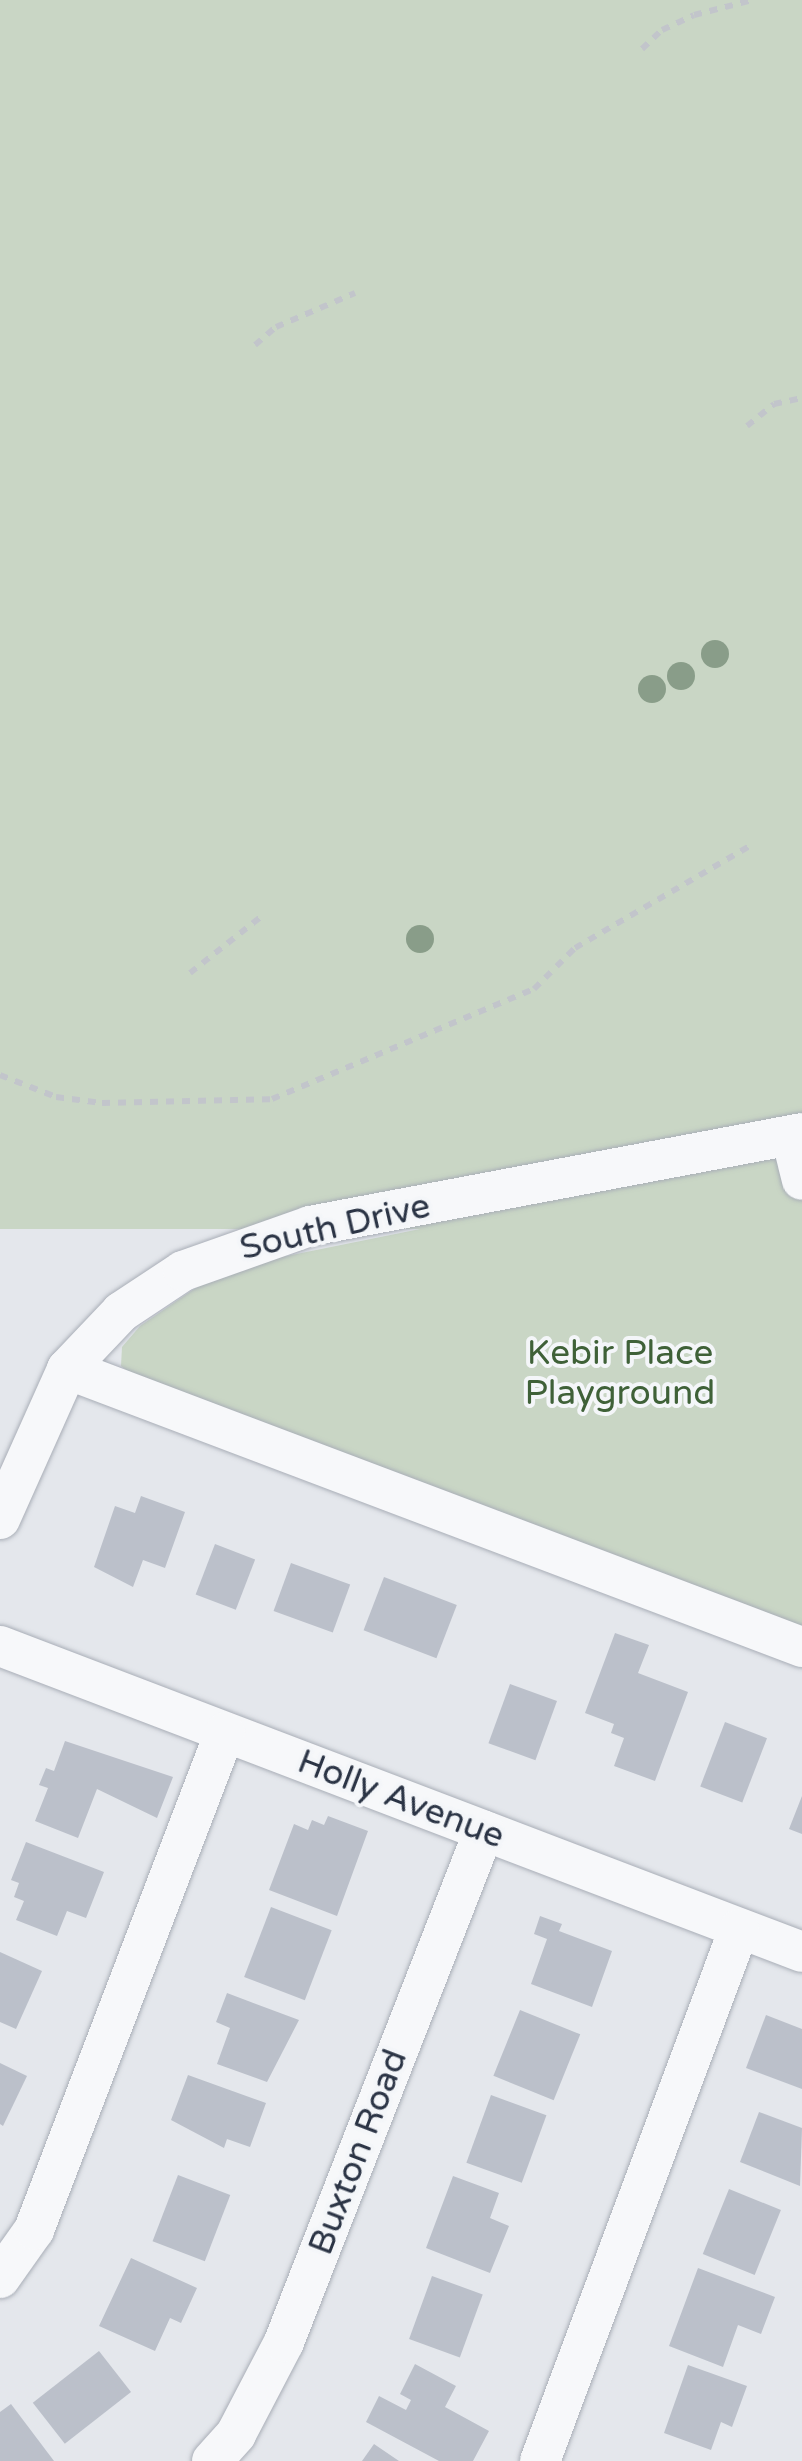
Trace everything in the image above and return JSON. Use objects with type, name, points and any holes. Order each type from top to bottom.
[{"type":"street","points":[[797,1134],[802,1180]]},
{"type":"street","name":"South Drive","points":[[0,1519],[67,1369],[121,1312],[183,1271],[244,1244],[797,1134]]},
{"type":"street","points":[[67,1369],[802,1647]]},
{"type":"street","name":"Holly Avenue","points":[[0,1646],[802,1952]]},
{"type":"street","points":[[0,2278],[34,2230],[225,1732]]},
{"type":"street","name":"Buxton Road","points":[[212,2461],[236,2434],[284,2342],[484,1831]]},
{"type":"street","points":[[540,2461],[739,1929]]},
{"type":"path","points":[[642,49],[662,30],[694,15],[754,0]]},
{"type":"path","points":[[255,345],[276,327],[354,293]]},
{"type":"path","points":[[746,426],[774,404],[802,398]]},
{"type":"path","points":[[0,1075],[56,1097],[102,1103],[272,1099],[534,988],[574,948],[753,844]]},
{"type":"path","points":[[190,973],[262,916]]},
{"type":"green space","points":[[0,0],[802,0],[802,1229],[0,1229]]},
{"type":"green space","name":"Kebir Place Playground","points":[[770,1158],[802,1183],[802,1638],[136,1378],[121,1366],[122,1347],[140,1326],[197,1287],[257,1262]]},
{"type":"building","points":[[141,1496],[185,1512],[165,1568],[143,1560],[133,1587],[94,1567],[115,1506],[135,1513]]},
{"type":"building","points":[[215,1544],[255,1559],[236,1610],[196,1594]]},
{"type":"building","points":[[291,1563],[350,1585],[333,1632],[274,1611]]},
{"type":"building","points":[[384,1577],[457,1605],[436,1658],[364,1630]]},
{"type":"building","points":[[615,1633],[649,1645],[638,1673],[688,1692],[655,1781],[614,1766],[624,1738],[611,1733],[614,1724],[585,1713]]},
{"type":"building","points":[[510,1684],[557,1701],[535,1760],[488,1743]]},
{"type":"building","points":[[725,1722],[767,1738],[742,1803],[700,1786]]},
{"type":"building","points":[[65,1741],[173,1777],[157,1818],[97,1789],[78,1838],[35,1821],[48,1788],[39,1785],[46,1768],[54,1771]]},
{"type":"building","points":[[802,1796],[802,1834],[789,1829]]},
{"type":"building","points":[[328,1816],[368,1831],[337,1916],[269,1890],[294,1824],[308,1830],[312,1820],[324,1825]]},
{"type":"building","points":[[26,1842],[104,1872],[86,1918],[67,1911],[57,1936],[16,1920],[24,1901],[14,1897],[19,1883],[11,1880]]},
{"type":"building","points":[[271,1907],[332,1930],[305,2000],[244,1977]]},
{"type":"building","points":[[540,1916],[562,1924],[559,1931],[612,1951],[592,2007],[531,1984],[547,1939],[534,1934]]},
{"type":"building","points":[[0,1952],[42,1971],[16,2029],[0,2022]]},
{"type":"building","points":[[227,1993],[299,2020],[267,2082],[217,2064],[230,2028],[216,2022]]},
{"type":"building","points":[[520,2010],[580,2034],[554,2100],[493,2076]]},
{"type":"building","points":[[766,2015],[802,2029],[802,2089],[746,2068]]},
{"type":"building","points":[[0,2063],[27,2076],[3,2126],[0,2124]]},
{"type":"building","points":[[188,2075],[266,2103],[250,2147],[227,2139],[224,2148],[171,2120]]},
{"type":"building","points":[[491,2095],[546,2115],[522,2183],[466,2163]]},
{"type":"building","points":[[759,2112],[802,2128],[800,2186],[740,2162]]},
{"type":"building","points":[[178,2175],[230,2195],[205,2261],[153,2241]]},
{"type":"building","points":[[453,2176],[499,2193],[490,2218],[509,2226],[490,2273],[426,2248]]},
{"type":"building","points":[[729,2189],[781,2210],[755,2275],[703,2254]]},
{"type":"building","points":[[131,2258],[197,2288],[181,2323],[170,2318],[155,2351],[99,2326]]},
{"type":"building","points":[[698,2268],[775,2297],[761,2334],[738,2325],[723,2367],[669,2346]]},
{"type":"building","points":[[432,2276],[483,2294],[460,2357],[409,2339]]},
{"type":"building","points":[[99,2351],[131,2392],[65,2444],[33,2403]]},
{"type":"building","points":[[415,2364],[456,2386],[445,2407],[489,2431],[473,2461],[439,2461],[366,2422],[379,2396],[406,2410],[411,2400],[400,2394]]},
{"type":"building","points":[[688,2365],[747,2386],[732,2427],[721,2422],[711,2450],[664,2433]]},
{"type":"building","points":[[11,2404],[54,2461],[0,2461],[0,2412]]},
{"type":"building","points":[[374,2444],[399,2461],[362,2461]]}]
